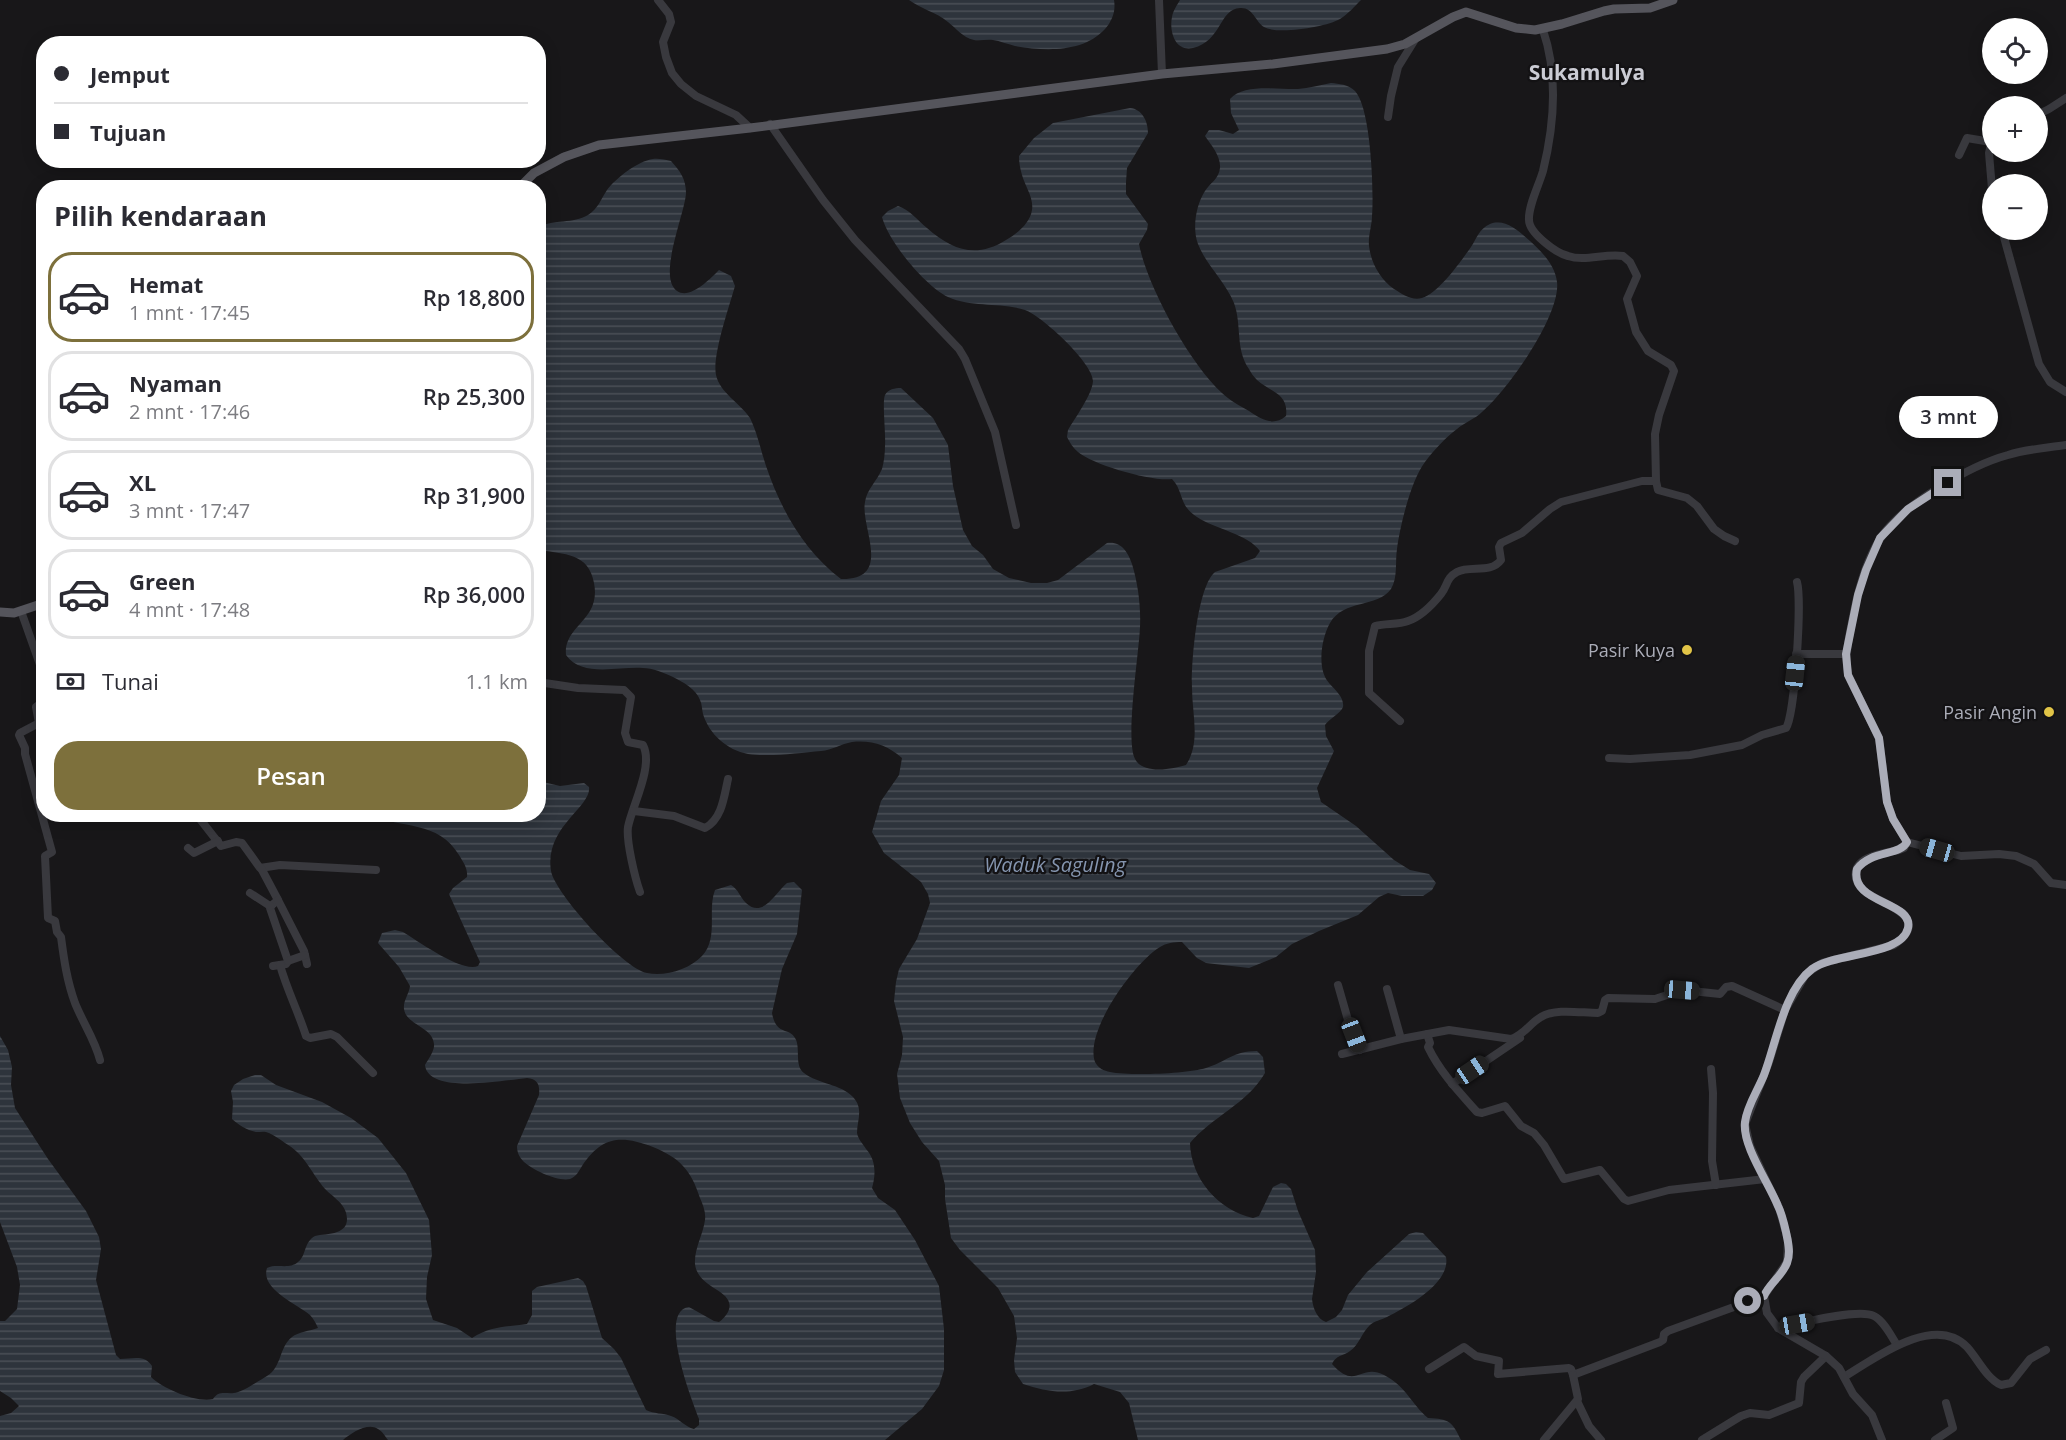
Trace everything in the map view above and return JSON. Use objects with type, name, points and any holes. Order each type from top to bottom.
[{"type":"main road","points":[[546,167],[564,157],[598,145],[1387,49],[1405,44],[1453,16],[1466,12],[1528,31],[1544,30],[1604,11],[1650,8],[1673,0]]},
{"type":"main road","points":[[527,180],[543,168]]},
{"type":"main road","points":[[0,612],[7,614],[36,606]]},
{"type":"street","points":[[658,0],[669,14],[671,22],[663,42],[672,73],[696,96],[736,115],[750,128]]},
{"type":"street","points":[[1159,0],[1162,75]]},
{"type":"street","points":[[1544,30],[1550,54],[1553,87],[1547,153],[1530,212],[1530,226],[1540,238],[1558,252],[1568,256],[1623,256],[1630,262],[1636,272],[1636,279],[1627,299],[1632,324],[1648,351],[1671,364],[1674,371],[1655,434],[1658,490],[1688,498],[1714,529],[1735,542]]},
{"type":"street","points":[[1388,117],[1398,67],[1416,37]]},
{"type":"street","points":[[2048,110],[2066,98]]},
{"type":"street","points":[[770,124],[823,200],[855,240],[959,349],[993,426],[1016,525]]},
{"type":"street","points":[[1959,155],[1967,138],[1982,140]]},
{"type":"street","points":[[2005,240],[2039,364],[2050,382],[2066,392]]},
{"type":"street","points":[[2066,446],[2024,451],[1981,465],[1925,498],[1894,522],[1880,538],[1866,570],[1858,595],[1846,654],[1848,675],[1879,738],[1887,802],[1893,819],[1907,842],[1961,856],[1999,854],[2016,856],[2034,864],[2051,884],[2066,885]]},
{"type":"street","points":[[1400,721],[1369,693],[1369,651],[1375,626],[1408,621],[1420,614],[1444,590],[1448,579],[1458,571],[1498,564],[1501,560],[1499,547],[1501,543],[1522,532],[1557,504],[1642,481],[1656,481]]},
{"type":"street","points":[[1609,758],[1690,755],[1742,744],[1770,731],[1784,729],[1789,722],[1797,654],[1800,604],[1797,582]]},
{"type":"street","points":[[21,611],[36,653]]},
{"type":"street","points":[[1797,654],[1846,654]]},
{"type":"street","points":[[546,683],[578,688],[624,690],[630,694],[625,736],[628,742],[643,745],[646,754],[642,782],[628,833],[634,876],[640,892]]},
{"type":"street","points":[[36,725],[19,735],[25,749],[36,794]]},
{"type":"street","points":[[634,811],[674,816],[705,828],[719,816],[728,779]]},
{"type":"street","points":[[44,822],[52,852],[45,856],[48,918],[55,921],[57,932],[61,937],[68,980],[100,1060]]},
{"type":"street","points":[[203,822],[222,846],[236,842],[242,843],[257,866],[261,868],[306,959],[281,964]]},
{"type":"street","points":[[188,848],[194,853],[218,841]]},
{"type":"street","points":[[1882,1440],[1872,1415],[1853,1394],[1833,1361],[1778,1328],[1767,1313],[1764,1296],[1784,1269],[1789,1252],[1779,1208],[1749,1146],[1745,1124],[1785,1010],[1799,984],[1813,968],[1822,963],[1894,945],[1906,934],[1909,924],[1904,915],[1864,891],[1859,885],[1856,874],[1857,869],[1867,859],[1904,848],[1907,842]]},
{"type":"street","points":[[261,868],[280,865],[376,870]]},
{"type":"street","points":[[250,893],[270,906],[287,990],[294,999],[306,1036],[310,1038],[331,1034],[338,1037],[373,1073]]},
{"type":"street","points":[[270,906],[278,900]]},
{"type":"street","points":[[1338,985],[1359,1050]]},
{"type":"street","points":[[1342,1054],[1449,1030],[1511,1039],[1547,1014],[1600,1012],[1608,998],[1655,999],[1682,990],[1720,994],[1726,987],[1732,986],[1785,1010]]},
{"type":"street","points":[[1387,988],[1401,1039]]},
{"type":"street","points":[[1452,1084],[1516,1042],[1522,1033]]},
{"type":"street","points":[[1427,1034],[1430,1041],[1429,1050],[1452,1084],[1479,1113],[1505,1106],[1521,1126],[1534,1133],[1544,1145],[1564,1179],[1600,1170],[1624,1199],[1629,1201],[1669,1190],[1765,1179]]},
{"type":"street","points":[[1711,1069],[1712,1161],[1716,1185]]},
{"type":"street","points":[[1573,1375],[1660,1342],[1668,1331],[1764,1296]]},
{"type":"street","points":[[1778,1328],[1855,1314],[1870,1315],[1882,1322],[1897,1345]]},
{"type":"street","points":[[1844,1377],[1897,1345],[1911,1339],[1928,1336],[1949,1337],[1968,1348],[1989,1375],[2001,1385],[2011,1383],[2030,1359],[2046,1350]]},
{"type":"street","points":[[1429,1369],[1464,1347],[1476,1356],[1499,1361],[1497,1372],[1500,1375],[1569,1368],[1573,1375],[1577,1401],[1589,1426],[1601,1440]]},
{"type":"street","points":[[1702,1440],[1741,1416],[1750,1413],[1769,1415],[1799,1403],[1801,1382],[1826,1356]]},
{"type":"street","points":[[1544,1440],[1577,1401]]},
{"type":"street","points":[[1935,1440],[1953,1428],[1946,1403]]},
{"type":"water","points":[[909,0],[1114,0],[1114,12],[1105,29],[1086,42],[1063,48],[1039,49],[993,40],[970,39],[934,13]]},
{"type":"water","points":[[1180,0],[1361,0],[1346,15],[1333,22],[1291,30],[1264,27],[1251,12],[1240,8],[1228,14],[1210,39],[1193,48],[1187,48],[1178,44],[1171,28],[1175,8]]},
{"type":"water","name":"Waduk Saguling","points":[[1331,83],[1340,84],[1355,91],[1360,100],[1365,114],[1370,150],[1372,219],[1369,246],[1377,270],[1389,285],[1400,293],[1418,299],[1429,295],[1456,268],[1481,231],[1486,226],[1496,223],[1512,227],[1535,245],[1551,264],[1556,276],[1556,296],[1550,313],[1542,332],[1518,370],[1493,402],[1444,440],[1420,470],[1403,516],[1397,549],[1395,580],[1391,589],[1378,599],[1343,610],[1336,615],[1327,629],[1323,642],[1321,657],[1323,671],[1342,699],[1343,707],[1325,725],[1326,736],[1334,751],[1317,788],[1321,802],[1356,826],[1394,860],[1410,870],[1429,874],[1436,883],[1432,890],[1423,896],[1388,893],[1379,897],[1358,915],[1292,944],[1276,957],[1249,968],[1206,963],[1197,958],[1182,942],[1162,946],[1138,967],[1104,1016],[1097,1033],[1094,1049],[1095,1062],[1101,1069],[1110,1072],[1144,1074],[1197,1070],[1249,1051],[1257,1051],[1263,1057],[1265,1073],[1258,1084],[1190,1143],[1195,1169],[1209,1191],[1218,1200],[1240,1214],[1253,1218],[1259,1216],[1273,1187],[1281,1183],[1291,1189],[1315,1250],[1313,1306],[1318,1316],[1326,1322],[1336,1317],[1342,1310],[1348,1295],[1367,1272],[1409,1234],[1423,1233],[1446,1257],[1446,1267],[1442,1276],[1435,1285],[1416,1300],[1367,1328],[1353,1348],[1338,1357],[1332,1364],[1347,1375],[1376,1372],[1392,1379],[1422,1413],[1428,1418],[1449,1422],[1461,1440],[1138,1440],[1129,1403],[1120,1392],[1094,1384],[1077,1390],[1059,1392],[1023,1384],[1015,1372],[1017,1338],[1014,1316],[998,1288],[951,1238],[945,1185],[939,1161],[922,1142],[910,1123],[900,1098],[897,1074],[902,1055],[903,1037],[894,1001],[896,982],[899,969],[917,939],[930,903],[921,882],[884,853],[872,832],[881,801],[899,775],[902,758],[885,747],[866,742],[852,742],[825,750],[794,754],[757,755],[740,752],[726,745],[714,734],[703,714],[698,696],[681,681],[647,668],[591,669],[573,662],[566,655],[566,648],[570,636],[592,608],[594,583],[591,573],[581,560],[566,554],[546,551],[546,225],[576,220],[588,215],[597,207],[616,180],[641,163],[655,159],[671,161],[682,175],[686,193],[671,259],[672,284],[677,291],[688,293],[700,287],[719,270],[731,276],[735,286],[716,356],[716,375],[726,393],[750,418],[779,498],[795,528],[816,556],[841,579],[857,577],[866,571],[871,562],[865,502],[882,469],[885,455],[884,398],[890,390],[901,388],[933,418],[948,445],[953,486],[963,530],[972,546],[983,555],[993,569],[1009,578],[1031,583],[1047,583],[1058,580],[1107,543],[1116,544],[1126,552],[1134,572],[1140,611],[1132,716],[1132,749],[1139,764],[1151,769],[1159,770],[1186,765],[1191,756],[1195,728],[1193,662],[1196,627],[1204,593],[1215,572],[1255,558],[1260,551],[1248,540],[1197,517],[1187,508],[1172,479],[1151,478],[1124,472],[1096,462],[1076,450],[1067,437],[1068,430],[1086,399],[1093,381],[1091,373],[1076,352],[1054,330],[1025,310],[967,303],[948,297],[939,291],[899,250],[882,217],[898,206],[910,213],[936,236],[955,246],[974,250],[995,246],[1019,231],[1031,215],[1032,201],[1022,175],[1019,156],[1034,138],[1053,123],[1130,108],[1138,111],[1147,124],[1148,133],[1127,168],[1126,194],[1148,224],[1139,244],[1160,302],[1197,363],[1225,396],[1263,419],[1276,421],[1286,416],[1285,402],[1278,394],[1257,380],[1245,361],[1240,345],[1234,303],[1226,287],[1201,252],[1196,238],[1195,224],[1199,203],[1218,175],[1220,168],[1217,155],[1205,136],[1209,130],[1233,134],[1239,130],[1231,113],[1230,99],[1236,94],[1253,89],[1298,89]]},
{"type":"water","points":[[546,783],[560,786],[584,783],[589,787],[588,795],[554,842],[551,871],[564,896],[592,929],[623,959],[647,973],[662,974],[677,971],[691,965],[702,956],[710,941],[715,890],[731,885],[746,903],[758,908],[768,903],[787,883],[794,882],[802,890],[797,934],[782,969],[772,1013],[774,1020],[779,1028],[795,1038],[798,1046],[799,1066],[804,1073],[842,1089],[856,1101],[859,1110],[857,1133],[872,1158],[874,1167],[872,1188],[878,1198],[895,1210],[915,1240],[939,1286],[944,1329],[944,1370],[939,1386],[922,1409],[885,1440],[388,1440],[379,1430],[369,1427],[343,1440],[0,1440],[0,1416],[11,1413],[19,1406],[0,1391],[0,1321],[5,1321],[17,1309],[20,1285],[17,1267],[0,1222],[0,1036],[8,1050],[12,1067],[11,1085],[15,1108],[86,1211],[99,1237],[101,1249],[96,1280],[116,1355],[120,1359],[138,1358],[149,1362],[152,1366],[151,1377],[156,1382],[180,1394],[206,1400],[213,1399],[220,1393],[237,1392],[272,1372],[292,1337],[318,1328],[310,1315],[274,1289],[266,1276],[267,1268],[291,1266],[298,1262],[315,1236],[343,1229],[347,1221],[346,1213],[297,1151],[269,1133],[249,1130],[232,1119],[231,1091],[234,1085],[243,1079],[261,1075],[276,1085],[322,1102],[351,1118],[378,1138],[406,1173],[429,1220],[432,1255],[427,1277],[426,1299],[433,1320],[457,1328],[472,1338],[492,1329],[527,1324],[532,1315],[532,1291],[537,1287],[578,1278],[586,1286],[602,1338],[621,1358],[646,1410],[671,1416],[694,1429],[699,1425],[679,1358],[676,1324],[680,1312],[689,1307],[719,1322],[728,1312],[730,1305],[723,1294],[703,1279],[695,1264],[697,1247],[705,1220],[697,1188],[683,1166],[670,1156],[642,1143],[622,1140],[613,1141],[597,1149],[570,1179],[539,1172],[524,1162],[517,1146],[539,1095],[538,1083],[527,1078],[486,1083],[453,1083],[439,1080],[429,1074],[425,1065],[433,1049],[433,1038],[406,1014],[404,1006],[410,986],[399,967],[378,943],[382,933],[395,930],[403,932],[440,955],[462,965],[478,966],[480,962],[449,894],[467,877],[466,868],[459,855],[441,836],[419,827],[396,822],[546,822]]},
{"type":"place","name":"Pasir Kuya","points":[[1687,650]]},
{"type":"place","name":"Pasir Angin","points":[[2049,712]]},
{"type":"district","name":"Sukamulya","points":[[1587,72]]},
{"type":"route","points":[[1748,1301],[1764,1296],[1784,1269],[1789,1252],[1779,1208],[1749,1146],[1745,1124],[1785,1010],[1799,984],[1813,968],[1840,957],[1894,945],[1906,934],[1909,924],[1904,915],[1864,891],[1856,879],[1857,869],[1867,859],[1904,848],[1907,842],[1897,828],[1887,802],[1879,738],[1848,675],[1846,654],[1858,595],[1880,538],[1908,509],[1948,483]]}]
